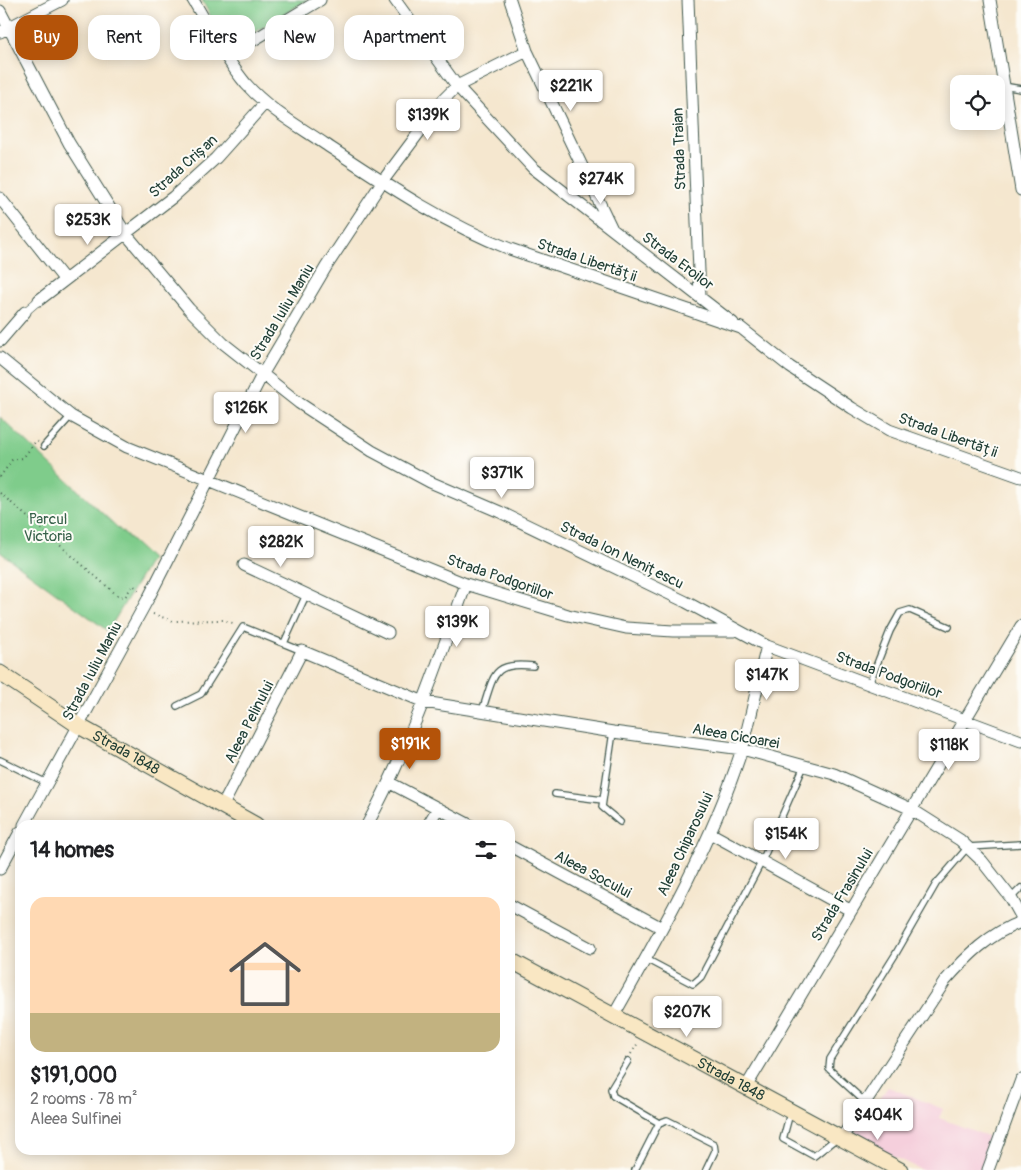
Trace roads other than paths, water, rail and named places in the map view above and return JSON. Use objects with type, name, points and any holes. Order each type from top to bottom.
[{"type":"main road","name":"Strada 1848","points":[[0,673],[79,726],[247,820]]},
{"type":"main road","name":"Strada 1848","points":[[515,963],[900,1170]]},
{"type":"street","points":[[4,30],[62,0]]},
{"type":"street","name":"Strada Libertății","points":[[193,0],[202,15]]},
{"type":"street","points":[[255,39],[320,0]]},
{"type":"street","name":"Strada Eroilor","points":[[395,0],[457,86],[533,168],[740,328]]},
{"type":"street","points":[[510,0],[527,51],[613,231]]},
{"type":"street","name":"Strada Traian","points":[[688,0],[700,296]]},
{"type":"street","points":[[990,0],[1002,75]]},
{"type":"street","name":"Strada Ion Nenițescu","points":[[0,11],[4,30],[69,143],[126,234],[189,309],[223,343],[299,403],[372,451],[430,482],[500,512],[686,602],[736,631]]},
{"type":"street","name":"Strada Iuliu Maniu","points":[[27,820],[142,611],[262,375],[326,267],[382,182],[427,120],[457,86],[527,51]]},
{"type":"street","name":"Strada Libertății","points":[[230,60],[246,83],[265,104],[382,182],[443,218],[487,240],[740,328],[790,367],[889,430],[1021,477]]},
{"type":"street","points":[[1005,92],[1021,190]]},
{"type":"street","name":"Strada Crișan","points":[[0,341],[25,312],[39,300],[64,279],[126,234],[216,158],[265,104]]},
{"type":"street","points":[[0,198],[64,279]]},
{"type":"street","name":"Strada Podgoriilor","points":[[0,358],[71,416],[127,447],[466,584],[568,615],[626,628],[672,631],[736,631],[767,646],[1021,742]]},
{"type":"street","points":[[244,565],[388,633]]},
{"type":"street","points":[[371,820],[390,783],[424,702],[466,584]]},
{"type":"street","name":"Strada Frasinului","points":[[746,1087],[1021,626]]},
{"type":"street","name":"Aleea Chiparosului","points":[[614,1015],[646,959],[710,833],[742,749],[767,646]]},
{"type":"street","points":[[302,651],[424,702]]},
{"type":"street","name":"Aleea Pelinului","points":[[222,807],[302,651]]},
{"type":"street","name":"Aleea Cicoarei","points":[[424,702],[613,732],[742,749],[834,774],[911,809],[960,840],[982,861],[1011,898],[1021,916]]},
{"type":"street","points":[[390,783],[461,820]]},
{"type":"street","points":[[431,820],[438,808]]},
{"type":"street","points":[[710,833],[850,910]]},
{"type":"street","points":[[0,869],[15,841]]},
{"type":"street","name":"Aleea Socului","points":[[515,849],[662,928]]},
{"type":"street","points":[[515,908],[590,948]]},
{"type":"street","points":[[840,1138],[945,981],[964,959],[979,946],[1012,925],[1021,922]]},
{"type":"street","points":[[988,1170],[1021,1080]]},
{"type":"lane","points":[[1005,86],[1021,89]]},
{"type":"lane","points":[[44,446],[71,416]]},
{"type":"lane","points":[[284,643],[306,595]]},
{"type":"lane","points":[[869,684],[890,631],[900,613],[910,610],[949,627]]},
{"type":"lane","points":[[177,706],[201,694],[243,627],[302,651]]},
{"type":"lane","points":[[482,712],[494,678],[500,669],[514,664],[533,666]]},
{"type":"lane","points":[[613,732],[602,807],[620,822]]},
{"type":"lane","points":[[0,760],[47,784]]},
{"type":"lane","points":[[646,959],[693,984],[701,977],[762,861],[804,766]]},
{"type":"lane","points":[[555,794],[603,800]]},
{"type":"lane","points":[[865,1102],[834,1076],[829,1069],[830,1059],[895,955],[936,884],[968,847],[1021,844]]},
{"type":"lane","points":[[1011,898],[1021,888]]},
{"type":"lane","points":[[628,1061],[611,1089],[612,1096],[659,1123],[672,1120],[714,1144],[715,1151],[706,1170]]},
{"type":"lane","points":[[791,1111],[783,1139],[814,1156],[840,1138]]},
{"type":"lane","points":[[635,1170],[659,1123]]},
{"type":"park label","name":"Parcul Victoria","points":[[48,528]]}]
